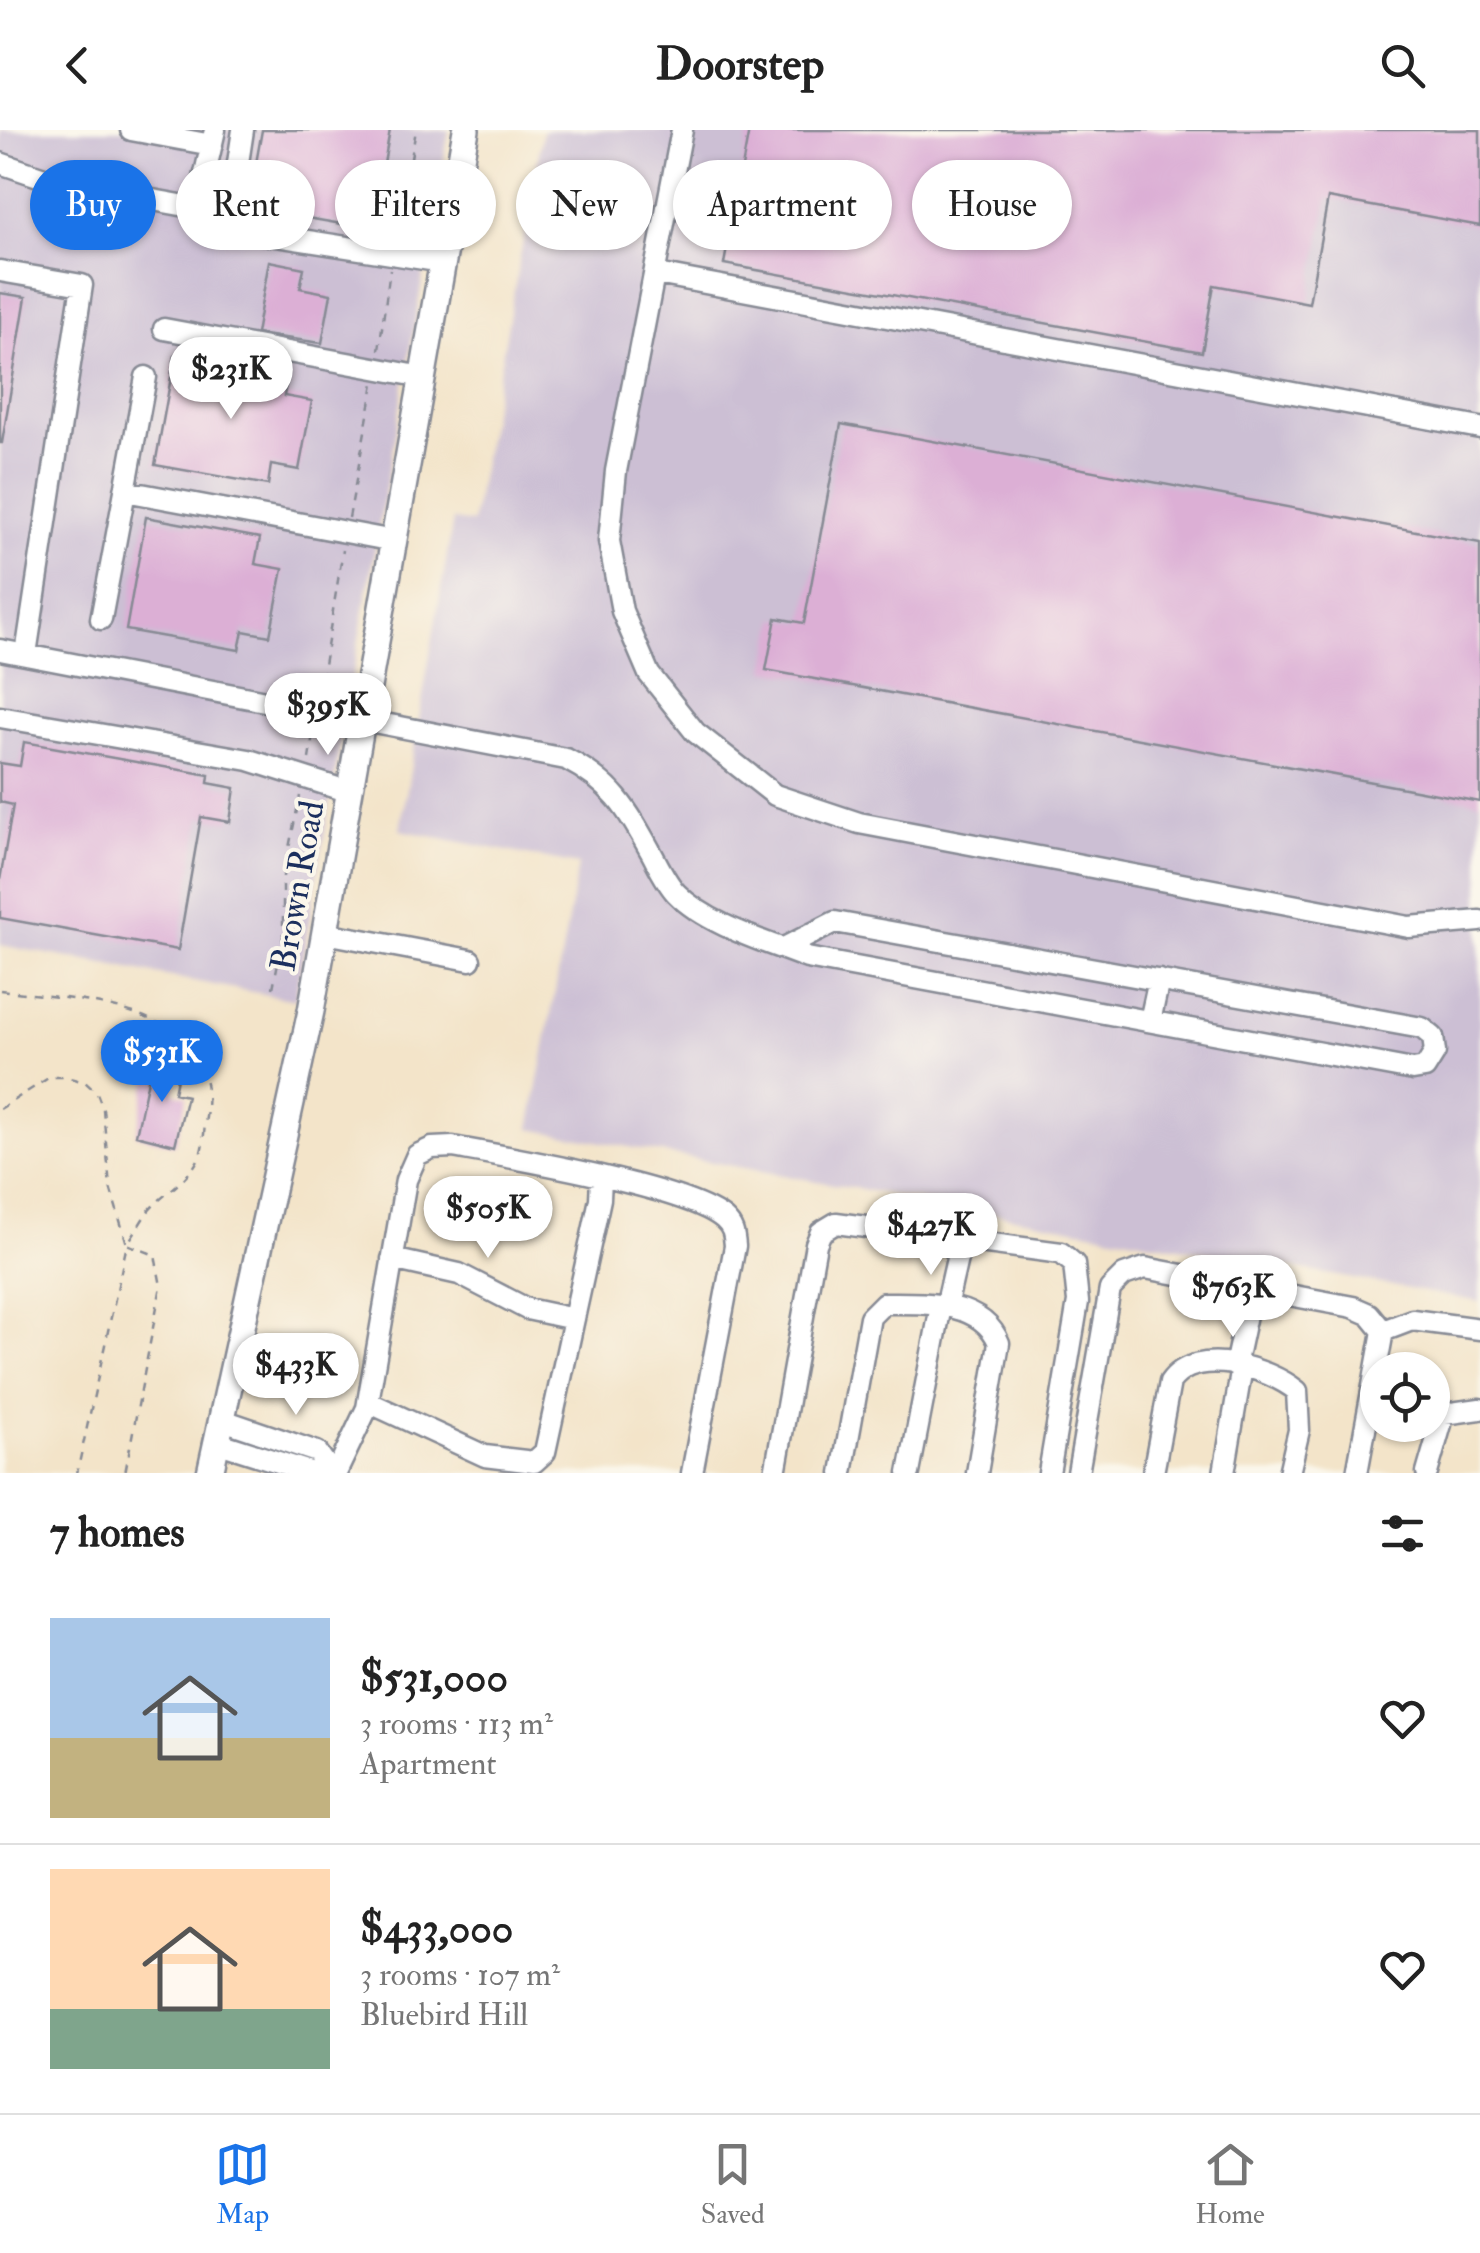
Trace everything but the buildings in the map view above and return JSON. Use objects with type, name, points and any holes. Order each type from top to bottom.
[{"type":"main road","name":"Brown Road","points":[[210,1473],[325,933],[466,130]]},
{"type":"street","points":[[0,163],[59,183],[197,208],[214,138],[132,130]]},
{"type":"street","points":[[243,130],[228,222],[238,230],[443,262]]},
{"type":"street","points":[[682,130],[616,471],[609,541],[622,611],[649,674],[695,732],[775,794],[860,822],[1409,927],[1480,921]]},
{"type":"street","points":[[0,271],[82,285],[26,654]]},
{"type":"street","points":[[657,274],[1480,428]]},
{"type":"street","points":[[164,329],[423,377]]},
{"type":"street","points":[[101,619],[146,378]]},
{"type":"street","points":[[126,490],[394,541]]},
{"type":"street","points":[[0,650],[364,716],[566,759],[599,776],[626,807],[676,893],[700,910],[784,948],[807,958],[1413,1070],[1425,1068],[1435,1052],[1433,1037],[1422,1028],[835,922],[784,948]]},
{"type":"street","points":[[0,717],[204,750],[350,792]]},
{"type":"street","points":[[325,933],[470,960]]},
{"type":"street","points":[[1150,1021],[1159,980]]},
{"type":"street","points":[[218,1431],[317,1452],[334,1473],[353,1445],[368,1402],[406,1180],[417,1155],[432,1148],[454,1146],[600,1178],[697,1206],[722,1217],[733,1230],[735,1246],[692,1473]]},
{"type":"street","points":[[368,1402],[485,1456],[534,1462],[550,1442],[600,1199],[600,1178]]},
{"type":"street","points":[[775,1473],[820,1232],[836,1223],[1061,1253],[1074,1264],[1078,1302],[1049,1473]]},
{"type":"street","points":[[910,1473],[961,1241]]},
{"type":"street","points":[[392,1259],[459,1274],[528,1310],[574,1318]]},
{"type":"street","points":[[1078,1473],[1110,1289],[1124,1274],[1145,1268],[1353,1307],[1370,1314],[1382,1331],[1357,1473]]},
{"type":"street","points":[[1224,1473],[1252,1287]]},
{"type":"street","points":[[842,1473],[870,1317],[884,1303],[944,1306],[992,1324],[999,1343],[977,1473]]},
{"type":"street","points":[[1382,1331],[1412,1320],[1480,1329]]},
{"type":"street","points":[[1153,1473],[1166,1394],[1178,1371],[1194,1365],[1239,1366],[1276,1374],[1297,1391],[1299,1430],[1289,1473]]},
{"type":"street","points":[[1427,1473],[1444,1414],[1480,1409]]},
{"type":"street","points":[[218,1431],[313,1473]]},
{"type":"path","points":[[273,988],[283,936],[284,876],[416,130]]},
{"type":"path","points":[[0,990],[130,1011],[160,1021],[193,1047],[210,1092],[200,1156],[180,1184],[152,1207],[128,1244],[78,1473]]},
{"type":"path","points":[[0,1109],[50,1077],[86,1082],[97,1094],[110,1188],[128,1244],[155,1256],[161,1286],[125,1473]]},
{"type":"shaded area","points":[[0,130],[449,130],[444,160],[335,160],[335,250],[428,250],[295,1000],[0,945]]},
{"type":"shaded area","points":[[543,130],[1480,130],[1480,1302],[530,1129],[578,865],[400,830],[453,520],[472,523],[521,250],[653,250],[653,160],[538,160]]}]
